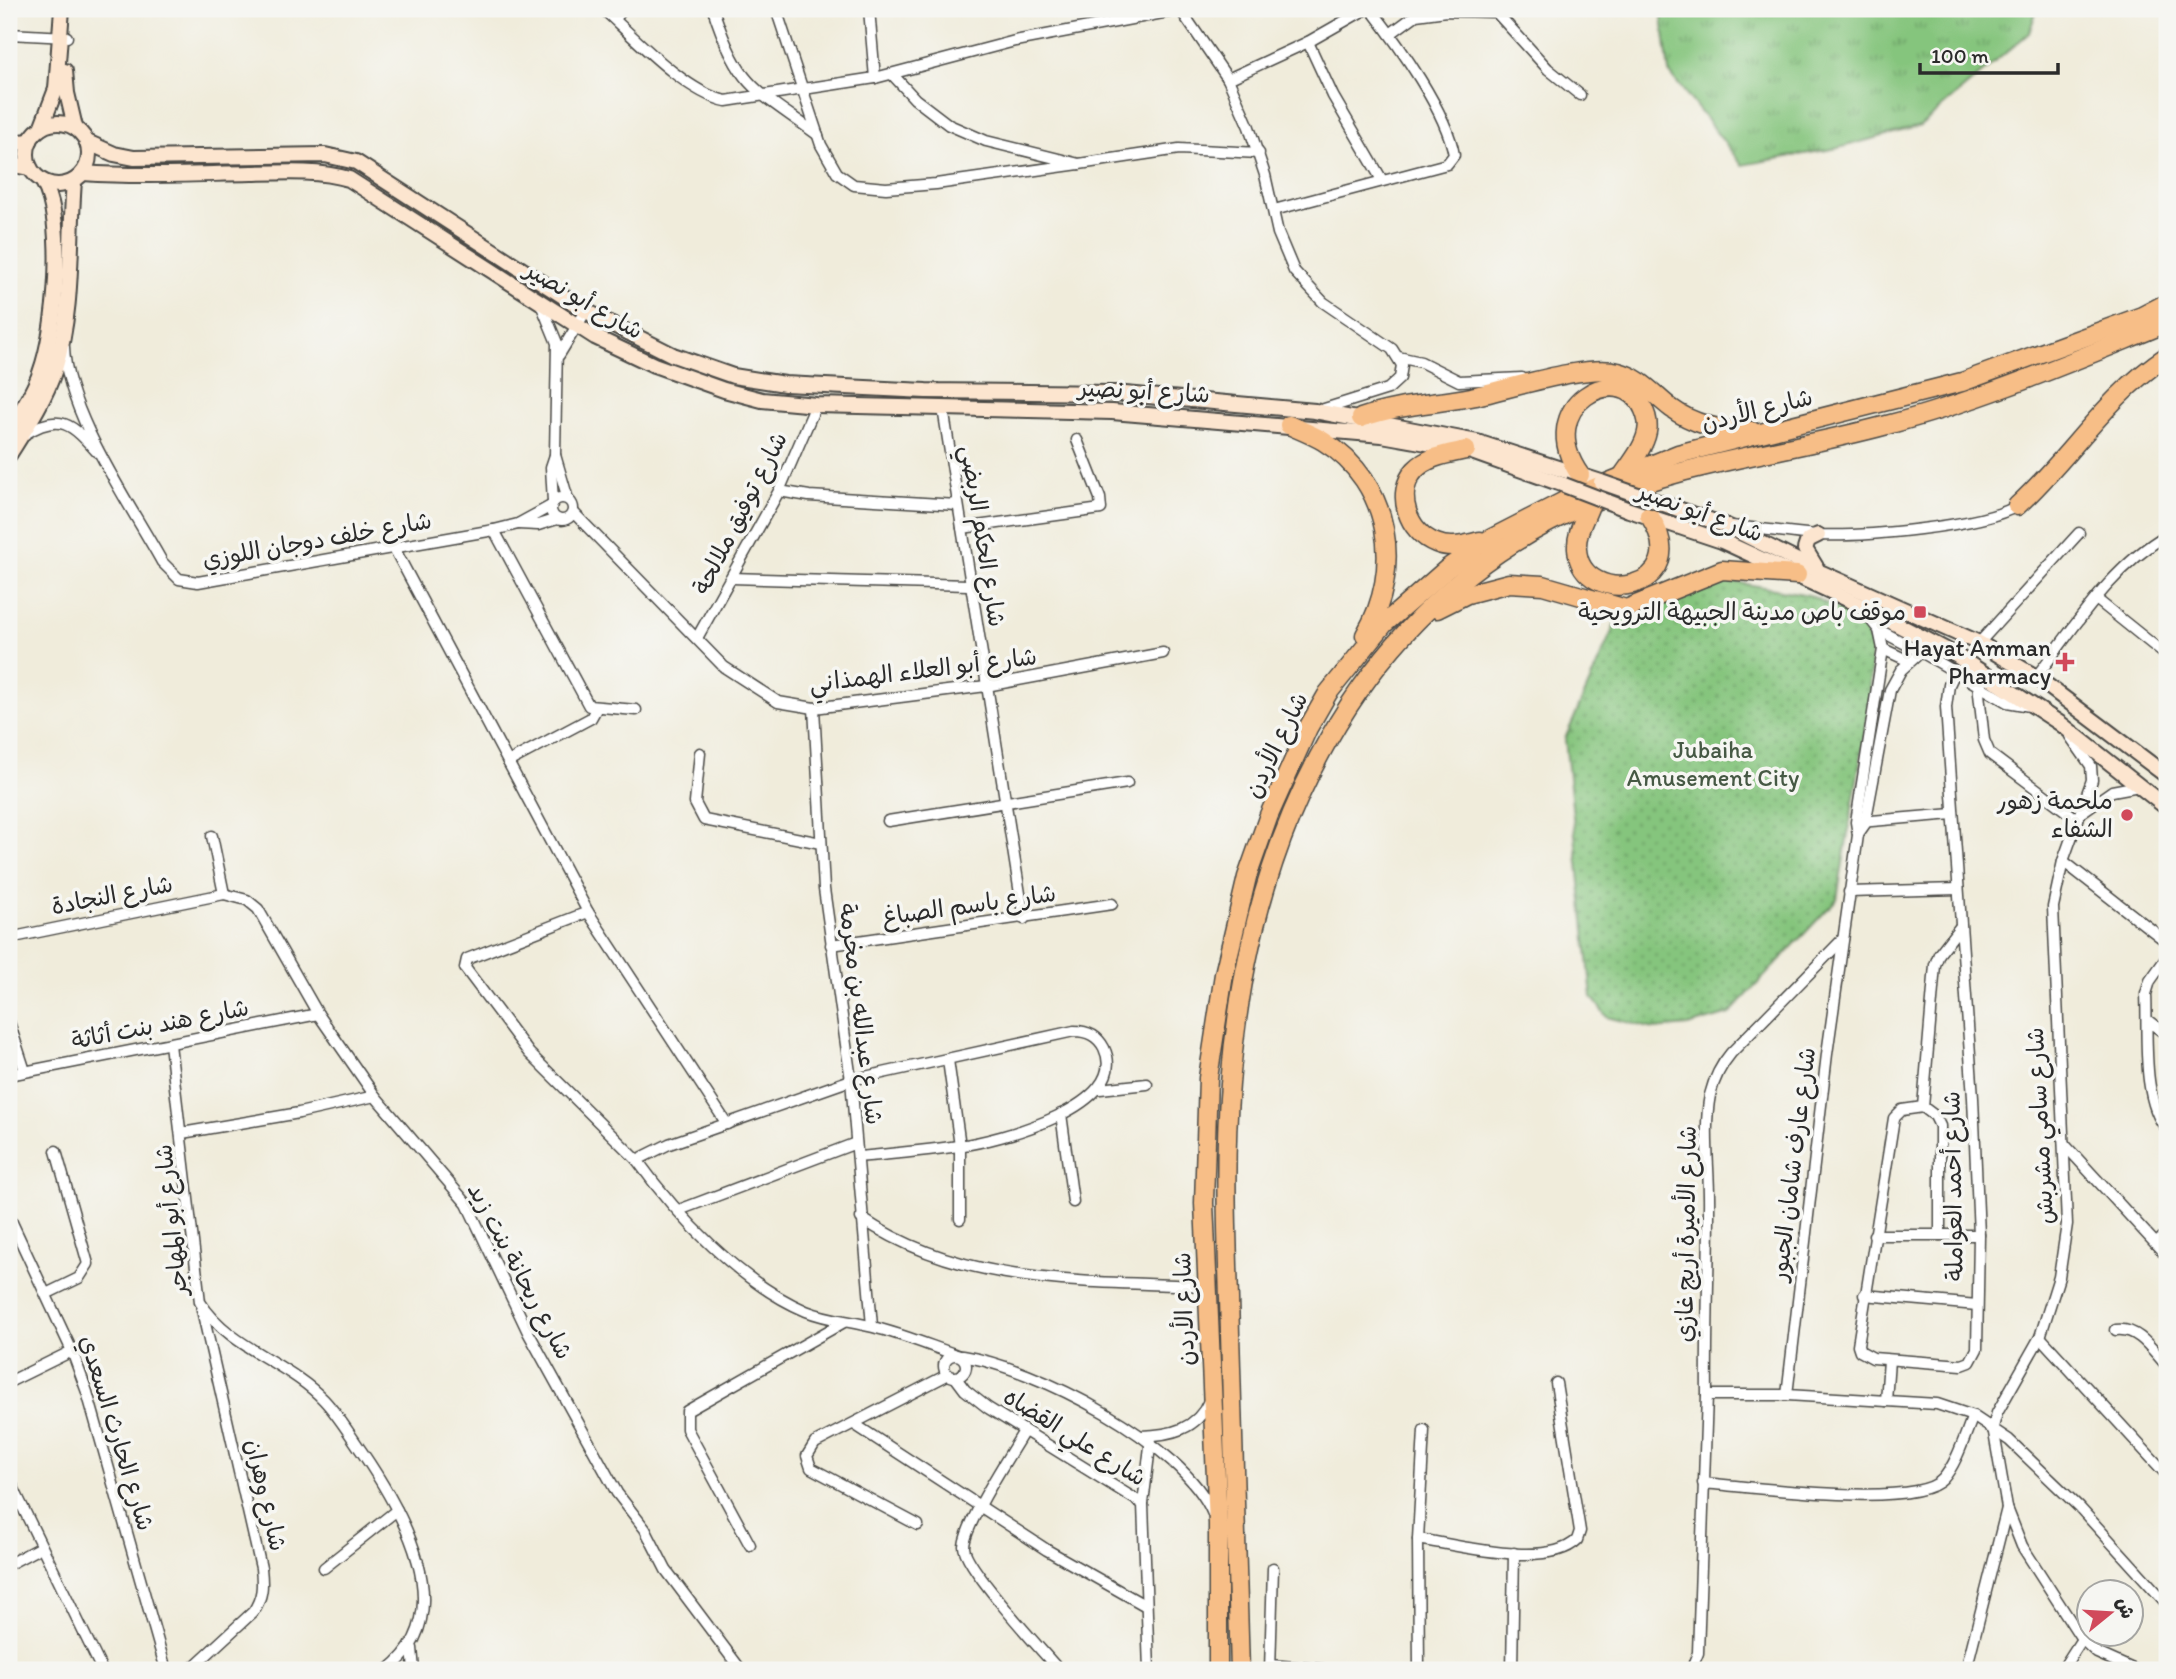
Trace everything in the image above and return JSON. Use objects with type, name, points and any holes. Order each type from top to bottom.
[{"type":"highway","name":"شارع الأردن","points":[[1218,1670],[1217,1524],[1203,1203],[1208,1077],[1217,1011],[1247,877],[1269,815],[1308,729],[1328,693],[1357,656],[1410,599],[1490,539],[1532,515],[1678,454],[1776,432],[1962,382],[2116,326],[2167,303]]},
{"type":"highway","name":"شارع الأردن","points":[[1240,1670],[1226,1214],[1230,1084],[1237,1017],[1258,917],[1278,855],[1319,753],[1362,683],[1418,617],[1502,547],[1591,502],[1661,477],[1887,425],[2007,386],[2167,323]]},
{"type":"highway","points":[[2017,506],[2037,488],[2107,405],[2142,372],[2167,356]]},
{"type":"highway","points":[[1361,418],[1398,407],[1471,397],[1598,370],[1615,371],[1642,382],[1670,407],[1696,421],[1730,430],[1776,432]]},
{"type":"highway","points":[[1580,475],[1567,453],[1566,425],[1583,398],[1598,390],[1611,388],[1634,396],[1642,404],[1648,421],[1644,440],[1623,475]]},
{"type":"highway","points":[[1289,425],[1323,441],[1352,466],[1372,492],[1383,520],[1388,550],[1384,591],[1357,656]]},
{"type":"highway","points":[[1466,450],[1439,456],[1416,469],[1407,485],[1407,511],[1418,531],[1435,543],[1458,546],[1490,539]]},
{"type":"highway","points":[[1591,502],[1578,536],[1578,556],[1587,574],[1608,585],[1636,583],[1652,573],[1661,561],[1661,540],[1648,515]]},
{"type":"highway","points":[[1418,617],[1467,594],[1509,583],[1543,585],[1626,609],[1722,570],[1797,575]]},
{"type":"main road","points":[[15,434],[51,379],[64,326],[78,177],[89,158],[87,142],[75,127],[65,82],[62,9]]},
{"type":"main road","points":[[9,455],[49,342],[55,220],[51,195],[30,168],[27,150],[30,141],[41,128],[56,89],[68,9]]},
{"type":"main road","points":[[41,128],[54,122],[75,127]]},
{"type":"main road","points":[[9,143],[30,141]]},
{"type":"main road","name":"شارع أبو نصير","points":[[87,142],[114,154],[134,158],[325,155],[356,162],[586,311],[673,355],[733,376],[771,383],[926,391],[1114,393],[1315,411],[1477,442],[1727,526],[1822,573],[1979,643],[2036,677],[2167,776]]},
{"type":"main road","points":[[9,164],[30,168]]},
{"type":"main road","name":"شارع أبو نصير","points":[[78,177],[323,173],[349,178],[578,327],[654,365],[713,387],[762,400],[816,405],[1099,411],[1289,425],[1382,435],[1466,450],[1722,541],[1858,604],[1984,671],[2061,724],[2167,808]]},
{"type":"main road","points":[[43,182],[64,185],[78,177]]},
{"type":"main road","points":[[1818,535],[1808,540],[1805,549],[1809,559],[1822,573]]},
{"type":"street","points":[[603,9],[703,94],[726,101],[875,78],[1015,41],[1181,9],[1228,79],[1259,153],[1287,257],[1299,279],[1323,302],[1398,357],[1421,362],[1459,381],[1519,378],[1538,382]]},
{"type":"street","points":[[614,19],[623,9]]},
{"type":"street","points":[[776,9],[818,135],[838,173],[854,186],[936,184],[1179,149],[1259,153]]},
{"type":"street","points":[[869,9],[875,78]]},
{"type":"street","points":[[1228,79],[1308,42],[1369,9],[1390,34],[1439,116],[1454,155],[1447,164],[1274,210]]},
{"type":"street","points":[[717,10],[734,66],[763,97],[818,135]]},
{"type":"street","points":[[1390,34],[1416,15],[1446,11],[1496,12],[1548,69],[1580,95]]},
{"type":"street","points":[[9,34],[64,36]]},
{"type":"street","points":[[1308,42],[1333,96],[1382,180]]},
{"type":"street","points":[[892,74],[915,99],[949,125],[986,141],[1079,164]]},
{"type":"street","points":[[541,304],[555,334],[555,455],[572,505],[565,517],[552,514],[551,467],[555,455]]},
{"type":"street","points":[[556,358],[586,311]]},
{"type":"street","name":"شارع خلف دوجان اللوزي","points":[[64,326],[68,379],[104,460],[162,562],[170,572],[188,582],[233,578],[565,517]]},
{"type":"street","points":[[1315,411],[1393,386],[1402,375],[1398,357]]},
{"type":"street","name":"شارع توفيق ملالحة","points":[[697,638],[779,491],[816,405]]},
{"type":"street","name":"شارع الحكم الربضي","points":[[943,408],[968,585],[1024,919]]},
{"type":"street","name":"شارع خلف دوجان اللوزي","points":[[15,434],[39,425],[62,423],[78,430],[104,460]]},
{"type":"street","points":[[962,528],[1101,509],[1100,498],[1077,440]]},
{"type":"street","points":[[779,491],[809,496],[957,505]]},
{"type":"street","points":[[552,504],[559,498],[568,499]]},
{"type":"street","name":"شارع خلف دوجان اللوزي","points":[[518,524],[552,504]]},
{"type":"street","points":[[1727,526],[1818,535],[1909,529],[1990,519],[2017,506]]},
{"type":"street","name":"شارع أبو العلاء الهمذاني","points":[[565,517],[586,529],[723,667],[763,695],[788,705],[814,708],[986,686],[1163,653]]},
{"type":"street","points":[[494,530],[585,700],[596,709],[636,710]]},
{"type":"street","points":[[1979,643],[2080,533]]},
{"type":"street","points":[[2036,677],[2096,599],[2133,559],[2167,535]]},
{"type":"street","points":[[394,548],[588,912],[727,1124]]},
{"type":"street","points":[[732,578],[968,585]]},
{"type":"street","points":[[2096,599],[2167,656]]},
{"type":"street","points":[[1858,604],[1879,630],[1956,670],[2007,702],[2035,707]]},
{"type":"street","points":[[1861,823],[1883,649],[1879,630]]},
{"type":"street","points":[[1883,649],[1909,661]]},
{"type":"street","points":[[1843,939],[1858,835],[1890,690],[1909,661],[1922,652]]},
{"type":"street","name":"شارع أحمد العواملة","points":[[1940,1235],[1940,1126],[1935,1116],[1923,1107],[1902,1110],[1894,1118],[1864,1295],[1858,1337],[1860,1352],[1873,1358],[1962,1365],[1970,1362],[1977,1349],[1979,1235],[1973,1098],[1946,707],[1949,685],[1956,670]]},
{"type":"street","points":[[1978,684],[1984,740],[1990,754],[2079,816],[2112,791],[2140,786]]},
{"type":"street","name":"شارع عبدالله بن مخرمة","points":[[814,708],[821,843],[831,945],[851,1080],[872,1326]]},
{"type":"street","points":[[508,762],[591,718],[596,709]]},
{"type":"street","name":"شارع سامي مشربش","points":[[1993,1427],[1997,1413],[2040,1337],[2064,1252],[2067,1224],[2052,932],[2053,907],[2063,861],[2092,780],[2091,766],[2061,724]]},
{"type":"street","points":[[700,753],[695,803],[704,820],[821,843]]},
{"type":"street","points":[[888,821],[1004,800],[1127,783]]},
{"type":"street","points":[[1861,823],[1953,814]]},
{"type":"street","points":[[212,836],[224,894]]},
{"type":"street","points":[[2063,861],[2167,942]]},
{"type":"street","points":[[1849,892],[1958,889]]},
{"type":"street","name":"شارع النجادة","points":[[9,938],[224,894]]},
{"type":"street","name":"شارع ريحانة بنت زيد","points":[[224,894],[247,900],[258,909],[318,1014],[375,1096],[467,1205],[528,1332],[617,1493],[645,1529],[680,1590],[741,1670]]},
{"type":"street","name":"شارع باسم الصباغ","points":[[831,945],[1024,919],[1112,904]]},
{"type":"street","points":[[588,912],[467,959],[465,968],[529,1053],[637,1160],[679,1210],[734,1264],[804,1310],[844,1322],[872,1326],[958,1355],[1006,1366],[1084,1403],[1147,1438],[1166,1452],[1205,1495],[1217,1524]]},
{"type":"street","name":"شارع أحمد العواملة","points":[[1923,1107],[1935,965],[1939,954],[1960,927]]},
{"type":"street","name":"شارع عارف شامان الجبور","points":[[1787,1395],[1843,939]]},
{"type":"street","name":"شارع الأميرة أريج غازي","points":[[1691,1670],[1698,1653],[1707,1395],[1704,1368],[1709,1256],[1708,1116],[1715,1079],[1720,1066],[1731,1053],[1843,939]]},
{"type":"street","points":[[2167,957],[2150,981],[2146,993],[2152,1097],[2167,1129]]},
{"type":"street","name":"شارع هند بنت أثاثة","points":[[9,1075],[318,1014]]},
{"type":"street","points":[[2147,1020],[2167,1035]]},
{"type":"street","points":[[9,1022],[25,1071]]},
{"type":"street","points":[[637,1160],[669,1144],[851,1080],[1074,1031],[1086,1032],[1099,1040],[1107,1056],[1107,1074],[1100,1089],[1088,1100],[1061,1114],[960,1146],[858,1157]]},
{"type":"street","name":"شارع أبو المهاجر","points":[[170,1044],[183,1133],[200,1302],[224,1330],[294,1376],[324,1400],[372,1467],[412,1541],[422,1584],[421,1617],[412,1648]]},
{"type":"street","points":[[948,1060],[960,1146],[960,1219]]},
{"type":"street","points":[[1100,1089],[1147,1084]]},
{"type":"street","points":[[183,1133],[299,1114],[375,1096]]},
{"type":"street","points":[[1061,1114],[1073,1202]]},
{"type":"street","points":[[679,1210],[856,1143]]},
{"type":"street","points":[[2064,1144],[2167,1256]]},
{"type":"street","points":[[46,1294],[79,1279],[88,1264],[56,1152]]},
{"type":"street","name":"شارع الحارث السعدي","points":[[9,1216],[72,1351],[87,1392],[166,1670]]},
{"type":"street","points":[[862,1218],[886,1235],[965,1267],[1037,1279],[1208,1286]]},
{"type":"street","points":[[2156,1244],[2167,1233]]},
{"type":"street","points":[[1874,1235],[1979,1235]]},
{"type":"street","points":[[1864,1295],[1977,1305]]},
{"type":"street","name":"شارع وهران","points":[[190,1670],[253,1612],[261,1601],[263,1590],[261,1568],[200,1302]]},
{"type":"street","points":[[750,1545],[687,1429],[687,1411],[844,1322]]},
{"type":"street","points":[[2116,1330],[2127,1329],[2140,1336],[2167,1366]]},
{"type":"street","points":[[2040,1337],[2167,1475]]},
{"type":"street","points":[[9,1382],[72,1351]]},
{"type":"street","points":[[918,1525],[811,1468],[807,1456],[815,1443],[952,1376],[964,1367],[958,1355]]},
{"type":"street","points":[[952,1376],[946,1363],[958,1355]]},
{"type":"street","points":[[1886,1401],[1889,1360]]},
{"type":"street","name":"شارع علي القضاه","points":[[952,1376],[973,1398],[1143,1504],[1149,1670]]},
{"type":"street","points":[[1418,1539],[1514,1553],[1556,1553],[1571,1546],[1580,1531],[1556,1383]]},
{"type":"street","points":[[1147,1438],[1186,1429],[1196,1421],[1211,1395]]},
{"type":"street","points":[[1707,1395],[1787,1395],[1937,1404],[1973,1416],[1993,1427],[2080,1508],[2167,1604]]},
{"type":"street","points":[[1703,1483],[1874,1495],[1916,1493],[1942,1480],[1973,1416]]},
{"type":"street","points":[[854,1424],[1046,1550],[1146,1606]]},
{"type":"street","points":[[1993,1427],[2007,1508],[2022,1546],[2074,1627]]},
{"type":"street","points":[[1419,1670],[1418,1539],[1424,1430]]},
{"type":"street","points":[[1024,1431],[981,1506],[965,1540],[966,1556],[1059,1670]]},
{"type":"street","points":[[1143,1504],[1147,1438]]},
{"type":"street","points":[[9,1479],[102,1670]]},
{"type":"street","points":[[1966,1670],[2007,1508]]},
{"type":"street","points":[[324,1568],[397,1510]]},
{"type":"street","points":[[9,1564],[41,1547]]},
{"type":"street","points":[[1512,1670],[1514,1553]]},
{"type":"street","points":[[1273,1569],[1270,1668],[1331,1670]]},
{"type":"street","points":[[388,1670],[412,1648]]},
{"type":"street","points":[[412,1648],[414,1670]]},
{"type":"street","points":[[2062,1670],[2076,1648]]},
{"type":"street","points":[[2091,1648],[2096,1653],[2134,1670]]},
{"type":"green space","points":[[1661,9],[2037,9],[2029,33],[1920,126],[1838,148],[1742,165],[1669,72]]},
{"type":"green space","name":"Jubaiha Amusement City","points":[[1718,579],[1809,595],[1862,621],[1871,646],[1870,702],[1837,899],[1729,1014],[1688,1026],[1654,1029],[1607,1017],[1592,997],[1565,739],[1616,622]]},
{"type":"place","name":"موقف باص مدينة الجبيهة الترويحية","points":[[1920,612]]},
{"type":"place","name":"Hayat Amman Pharmacy","points":[[2065,662]]},
{"type":"place","name":"ملحمة زهور الشفاء","points":[[2127,815]]}]
